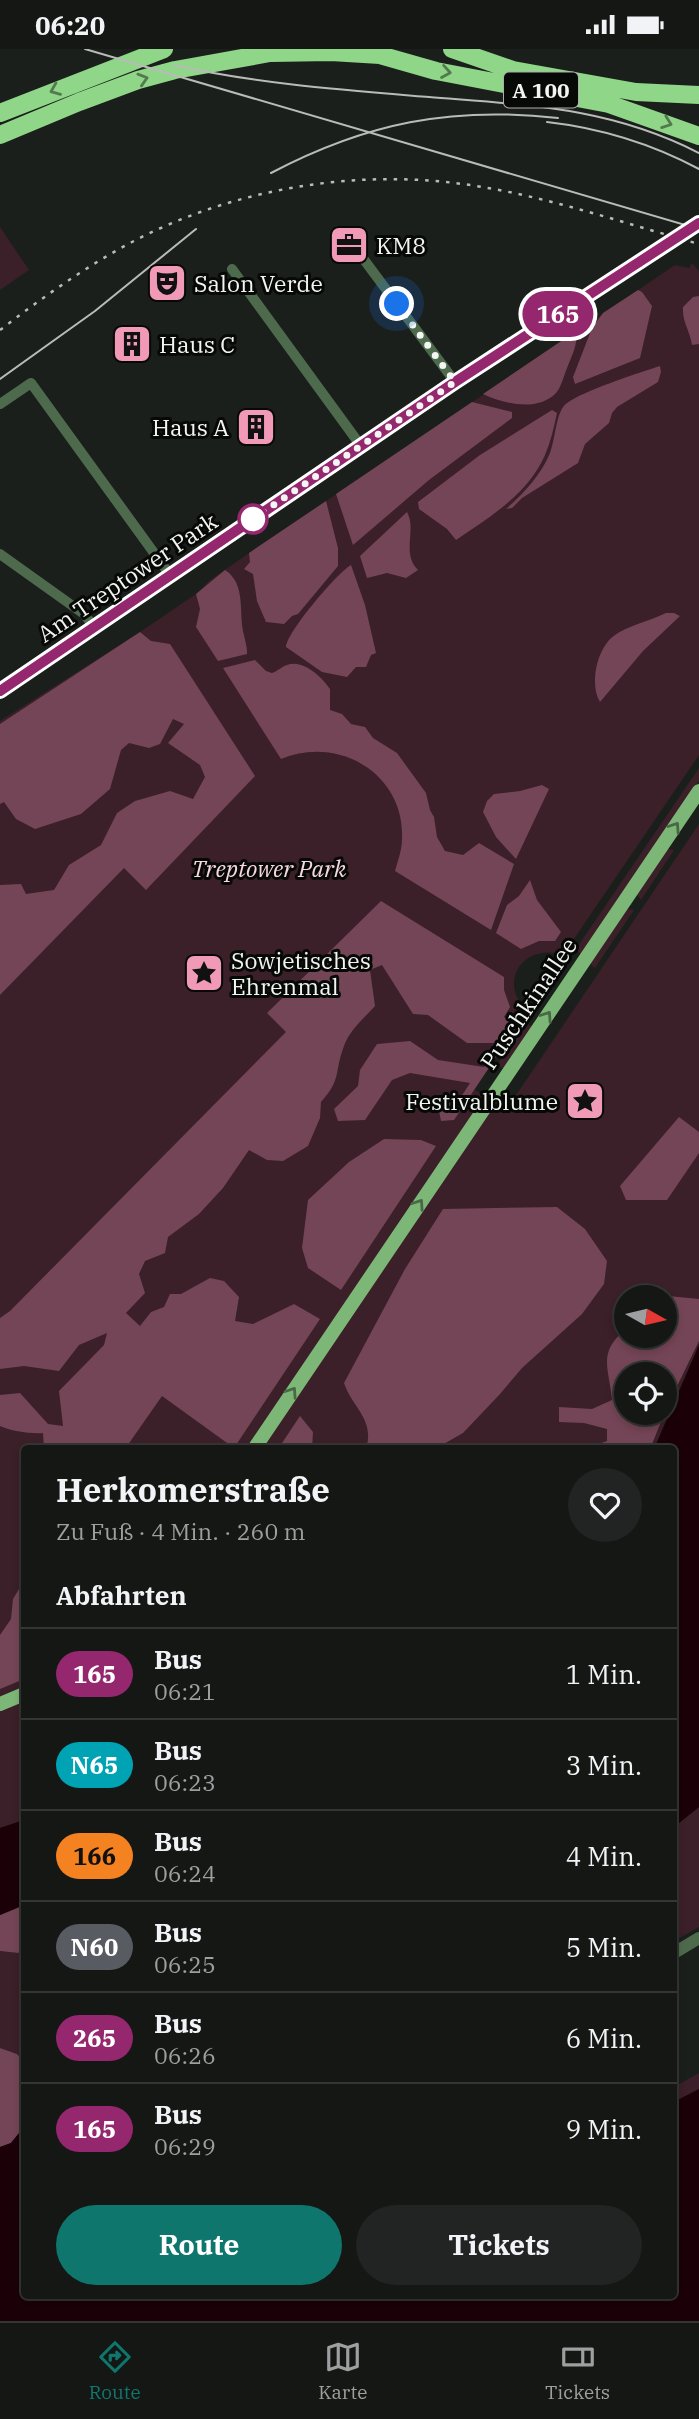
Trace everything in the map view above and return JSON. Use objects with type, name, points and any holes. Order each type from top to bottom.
[{"type":"highway","points":[[0,113],[164,49]]},
{"type":"highway","name":"A 100","points":[[452,49],[513,70],[636,92],[699,95]]},
{"type":"highway","name":"A 100","points":[[0,135],[138,80],[175,70],[270,53],[331,52],[380,55],[436,71],[609,104],[699,136]]},
{"type":"main road","name":"Am Treptower Park","points":[[0,691],[455,382],[699,223]]},
{"type":"main road","name":"Puschkinallee","points":[[257,1445],[699,791]]},
{"type":"main road","points":[[0,1704],[21,1695]]},
{"type":"street","points":[[362,257],[455,382]]},
{"type":"street","points":[[232,269],[361,446]]},
{"type":"street","points":[[0,404],[31,383],[170,575]]},
{"type":"street","points":[[0,554],[84,614],[93,627]]},
{"type":"street","points":[[677,1951],[699,1938]]},
{"type":"green space","points":[[0,227],[29,270],[0,290]]},
{"type":"green space","name":"Treptower Park","points":[[692,263],[699,271],[699,755],[563,955],[549,952],[537,954],[519,966],[514,987],[526,1010],[472,1088],[506,1110],[699,824],[699,1345],[677,1396],[677,1362],[614,1362],[614,1425],[664,1425],[656,1445],[21,1445],[21,1821],[0,1828],[0,721],[140,632],[249,553],[675,265],[689,268]]},
{"type":"green space","points":[[699,768],[699,781],[581,954],[577,951],[580,943]]},
{"type":"green space","points":[[668,849],[674,850],[641,900],[637,895]]},
{"type":"green space","points":[[627,909],[634,910],[595,968],[590,964]]},
{"type":"green space","points":[[528,1024],[532,1027],[504,1069],[497,1065],[523,1028]]},
{"type":"green space","points":[[699,1807],[699,1927],[677,1939],[677,1825]]},
{"type":"green space","points":[[0,1951],[21,1952],[21,2059],[17,2054],[0,2048]]},
{"type":"green space","points":[[699,2073],[699,2089],[677,2100],[677,2085]]},
{"type":"shaded area","points":[[638,290],[652,306],[640,358],[575,384],[573,377],[592,328],[603,313]]},
{"type":"shaded area","points":[[699,296],[699,344],[692,345],[683,307],[693,297]]},
{"type":"shaded area","points":[[576,331],[574,350],[561,385],[549,399],[540,403],[521,404],[501,401],[483,394]]},
{"type":"shaded area","points":[[660,366],[658,382],[617,407],[609,423],[585,444],[578,463],[522,498],[512,508],[506,509],[542,469],[552,448],[559,415],[564,406],[594,389]]},
{"type":"shaded area","points":[[472,402],[512,412],[512,418],[429,480],[353,545],[336,494]]},
{"type":"shaded area","points":[[552,410],[557,413],[547,450],[538,469],[529,482],[495,513],[456,540],[447,529],[419,509],[418,502],[480,455]]},
{"type":"shaded area","points":[[326,501],[338,548],[338,566],[298,614],[284,624],[266,622],[257,601],[253,574],[244,569],[250,562],[249,553]]},
{"type":"shaded area","points":[[407,512],[411,526],[411,556],[418,570],[406,578],[387,573],[367,578],[360,556]]},
{"type":"shaded area","points":[[351,565],[365,605],[376,653],[371,655],[366,667],[356,667],[347,677],[322,672],[286,647],[314,603]]},
{"type":"shaded area","points":[[225,570],[232,576],[239,591],[247,654],[218,661],[196,627],[200,609],[196,594]]},
{"type":"shaded area","points":[[666,613],[680,616],[643,651],[600,702],[595,676],[599,657],[609,641],[626,629]]},
{"type":"shaded area","points":[[140,632],[151,641],[170,644],[255,776],[146,890],[124,868],[0,995],[0,885],[21,884],[26,894],[54,890],[69,865],[101,845],[117,813],[135,801],[170,791],[193,799],[205,777],[200,765],[168,743],[184,724],[173,719],[160,744],[149,748],[129,743],[121,750],[110,789],[81,814],[35,829],[16,819],[4,802],[0,804],[0,724]]},
{"type":"shaded area","points":[[255,660],[272,673],[293,664],[312,670],[330,689],[330,710],[342,714],[351,724],[365,727],[373,738],[397,753],[426,793],[437,837],[445,851],[463,855],[479,843],[514,864],[491,930],[395,871],[402,843],[400,816],[393,796],[380,779],[364,766],[346,757],[325,752],[303,753],[281,759],[223,668]]},
{"type":"shaded area","points":[[542,785],[549,789],[516,859],[496,837],[483,812],[487,801],[494,794]]},
{"type":"shaded area","points":[[530,880],[537,900],[561,932],[555,941],[539,941],[521,949],[496,933],[507,905],[519,896]]},
{"type":"shaded area","points":[[381,901],[504,977],[504,990],[510,1007],[504,1017],[517,1026],[454,1120],[441,1121],[438,1106],[459,1100],[470,1083],[410,1073],[392,1080],[365,1120],[338,1121],[334,1109],[358,1086],[360,1070],[377,1044],[410,1041],[438,1060],[484,1067],[500,1043],[467,1043],[428,1015],[413,1014],[382,965],[370,970],[375,1006],[346,1040],[335,1081],[321,1102],[320,1118],[308,1146],[283,1161],[267,1160],[249,1150],[223,1188],[199,1214],[168,1237],[165,1253],[145,1261],[139,1274],[145,1293],[126,1313],[140,1326],[151,1312],[164,1307],[170,1294],[181,1294],[210,1278],[224,1281],[239,1297],[235,1321],[253,1324],[294,1304],[320,1319],[236,1445],[230,1445],[162,1396],[128,1445],[44,1445],[43,1433],[21,1432],[0,1426],[0,1395],[20,1393],[48,1424],[63,1426],[59,1391],[104,1345],[107,1333],[79,1345],[59,1371],[24,1366],[0,1369],[0,1318],[10,1311],[286,1032],[267,1013]]},
{"type":"shaded area","points":[[679,1117],[699,1132],[699,1153],[667,1200],[626,1200],[620,1186]]},
{"type":"shaded area","points":[[384,1139],[421,1140],[436,1146],[341,1290],[308,1268],[302,1248],[308,1200],[349,1162]]},
{"type":"shaded area","points":[[557,1207],[585,1229],[607,1261],[604,1284],[582,1314],[522,1368],[463,1433],[442,1445],[367,1445],[368,1430],[344,1383],[405,1269],[443,1209]]},
{"type":"shaded area","points":[[677,1297],[699,1299],[699,1341],[677,1386],[677,1362],[614,1362],[614,1425],[660,1425],[652,1445],[596,1445],[607,1441],[607,1429],[584,1423],[559,1422],[559,1407],[592,1409],[612,1400],[607,1369],[614,1342],[614,1348],[677,1348]]},
{"type":"shaded area","points":[[699,1345],[699,1807],[677,1825],[677,1445],[656,1445],[664,1425],[677,1425],[677,1396]]},
{"type":"shaded area","points":[[300,1416],[313,1432],[312,1445],[281,1445]]},
{"type":"shaded area","points":[[21,1588],[21,1680],[0,1689],[0,1635],[11,1619],[13,1599]]},
{"type":"shaded area","points":[[21,1821],[21,1906],[0,1915],[0,1828]]},
{"type":"shaded area","points":[[21,1906],[21,1952],[0,1951],[0,1915]]},
{"type":"shaded area","points":[[0,2048],[17,2054],[21,2059],[21,2131],[11,2143],[0,2147]]},
{"type":"shaded area","points":[[699,2089],[699,2321],[0,2321],[0,2147],[11,2143],[21,2131],[21,2299],[677,2299],[677,2100]]},
{"type":"tram line","points":[[85,49],[699,229]]},
{"type":"tram line","points":[[174,65],[301,85],[567,111],[633,126],[699,153]]},
{"type":"tram line","points":[[271,173],[341,142],[410,122],[481,115],[558,118]]},
{"type":"tram line","points":[[547,122],[625,138],[699,169]]},
{"type":"tram line","points":[[0,379],[95,311],[196,229]]},
{"type":"railway","points":[[0,330],[97,262],[168,225],[245,198],[325,183],[406,179],[478,186],[574,208],[699,244]]},
{"type":"bus line","name":"165","points":[[0,691],[455,382],[699,223]]},
{"type":"place","name":"KM8","points":[[349,245]]},
{"type":"place","name":"Salon Verde","points":[[167,283]]},
{"type":"place","name":"Haus C","points":[[132,344]]},
{"type":"place","name":"Haus A","points":[[256,427]]},
{"type":"place","name":"Sowjetisches Ehrenmal","points":[[204,973]]},
{"type":"place","name":"Festivalblume","points":[[585,1101]]},
{"type":"route","points":[[253,519],[455,382],[397,304]]}]
